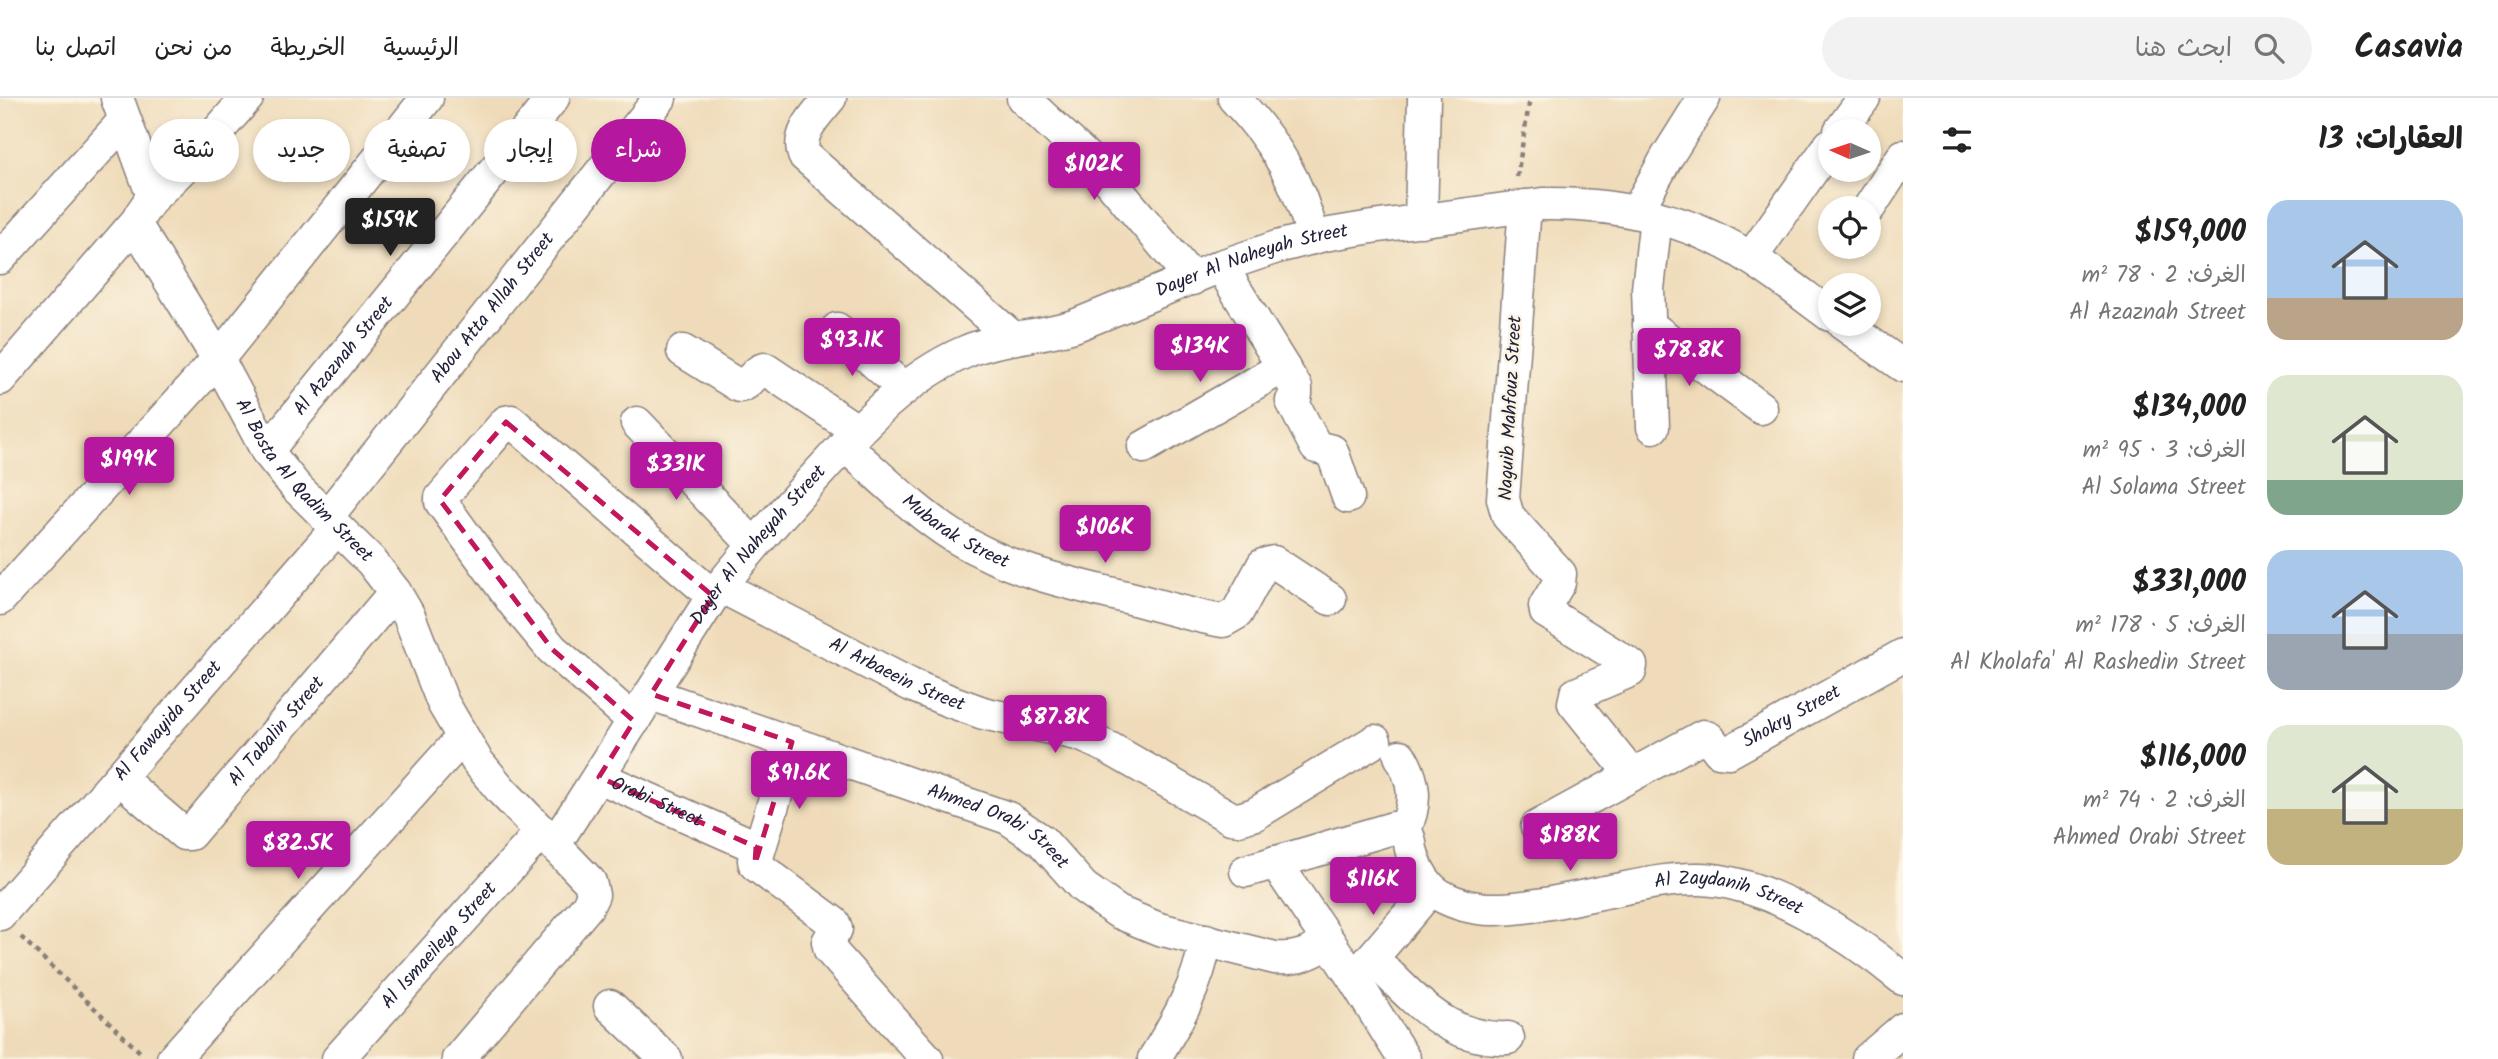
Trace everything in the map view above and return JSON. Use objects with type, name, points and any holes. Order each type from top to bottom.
[{"type":"street","points":[[0,379],[144,209],[247,98]]},
{"type":"street","points":[[0,599],[218,359],[427,98]]},
{"type":"street","name":"Al Azaznah Street","points":[[267,451],[553,98]]},
{"type":"street","name":"Abou Atta Allah Street","points":[[332,523],[660,98]]},
{"type":"street","points":[[830,98],[806,128],[802,140],[804,155],[1013,338]]},
{"type":"street","points":[[1023,98],[1109,179],[1150,232],[1192,279]]},
{"type":"street","points":[[1234,98],[1284,161],[1302,200],[1313,238]]},
{"type":"street","points":[[1421,221],[1424,98]]},
{"type":"street","points":[[1653,427],[1647,289],[1647,214],[1667,157],[1704,98]]},
{"type":"street","points":[[1849,119],[1864,98]]},
{"type":"street","points":[[0,258],[120,110]]},
{"type":"street","name":"Al Bosta Al Qadim Street","points":[[120,110],[152,194],[144,209],[140,232],[218,359],[267,451],[281,470],[371,561],[395,592],[409,616],[430,673],[462,738],[477,761],[502,791],[590,882],[593,895],[591,901],[466,1056]]},
{"type":"street","points":[[1877,196],[1903,156]]},
{"type":"street","points":[[1751,258],[1818,162]]},
{"type":"street","name":"Dayer Al Naheyah Street","points":[[549,838],[599,777],[716,591],[754,545],[851,438],[903,388],[964,352],[988,343],[1054,332],[1073,326],[1221,266],[1277,247],[1372,227],[1518,206],[1574,204],[1647,214],[1695,230],[1751,258],[1818,306]]},
{"type":"street","name":"Naguib Mahfouz Street","points":[[1518,206],[1503,499],[1508,516],[1560,574],[1559,583],[1545,606],[1546,612],[1631,665],[1632,670],[1576,694],[1574,703],[1631,774]]},
{"type":"street","points":[[1221,266],[1297,391],[1292,401],[1316,447],[1332,451],[1348,497]]},
{"type":"street","points":[[1649,325],[1761,408]]},
{"type":"street","points":[[837,329],[903,388]]},
{"type":"street","points":[[1860,336],[1903,366]]},
{"type":"street","points":[[683,351],[739,386],[746,384],[760,370],[765,369],[851,438]]},
{"type":"street","points":[[1144,447],[1283,367]]},
{"type":"street","name":"Al Arbaeein Street","points":[[634,721],[552,649],[514,603],[440,500],[509,421],[716,591],[911,685],[983,713],[1061,730],[1100,744],[1231,818],[1239,819],[1255,814],[1387,749],[1408,770],[1413,785],[1411,817],[1404,831]]},
{"type":"street","points":[[636,423],[754,545]]},
{"type":"street","name":"Mubarak Street","points":[[851,438],[923,513],[952,535],[1018,569],[1223,621],[1237,613],[1264,565],[1274,562],[1330,599]]},
{"type":"street","name":"Al Fawayida Street","points":[[10,925],[119,778],[332,523]]},
{"type":"street","name":"Al Tabalin Street","points":[[119,778],[184,834],[190,834],[395,592]]},
{"type":"street","name":"Shokry Street","points":[[1537,827],[1703,736],[1709,738],[1719,751],[1729,752],[1903,655]]},
{"type":"street","name":"Ahmed Orabi Street","points":[[651,694],[1008,818],[1042,841],[1083,887],[1118,912],[1159,929],[1286,959],[1307,956],[1329,942]]},
{"type":"street","points":[[173,1059],[462,738]]},
{"type":"street","points":[[755,864],[792,742]]},
{"type":"street","name":"Orabi Street","points":[[599,777],[752,845],[755,850],[755,864],[834,923],[836,929],[828,942],[830,950],[927,1059]]},
{"type":"street","points":[[1363,968],[1432,889],[1416,864],[1404,831],[1393,828],[1261,866],[1329,942],[1363,968],[1447,1025],[1477,1037],[1508,1038]]},
{"type":"street","name":"Al Ismaeileya Street","points":[[338,1059],[549,838]]},
{"type":"street","name":"Al Zaydanih Street","points":[[1432,889],[1462,904],[1496,909],[1578,898],[1670,879],[1733,883],[1764,893],[1816,919],[1872,954],[1903,979]]},
{"type":"street","points":[[1154,1059],[1188,1002],[1199,972],[1206,940]]},
{"type":"street","points":[[1363,968],[1404,1059]]},
{"type":"street","points":[[610,1006],[666,1059]]},
{"type":"street","points":[[1868,1059],[1903,1029]]},
{"type":"path","points":[[1518,206],[1530,98]]},
{"type":"path","points":[[10,925],[146,1059]]},
{"type":"highlighted area","points":[[506,422],[713,596],[651,694],[792,742],[755,864],[756,847],[599,777],[634,721],[552,649],[440,500]]}]
